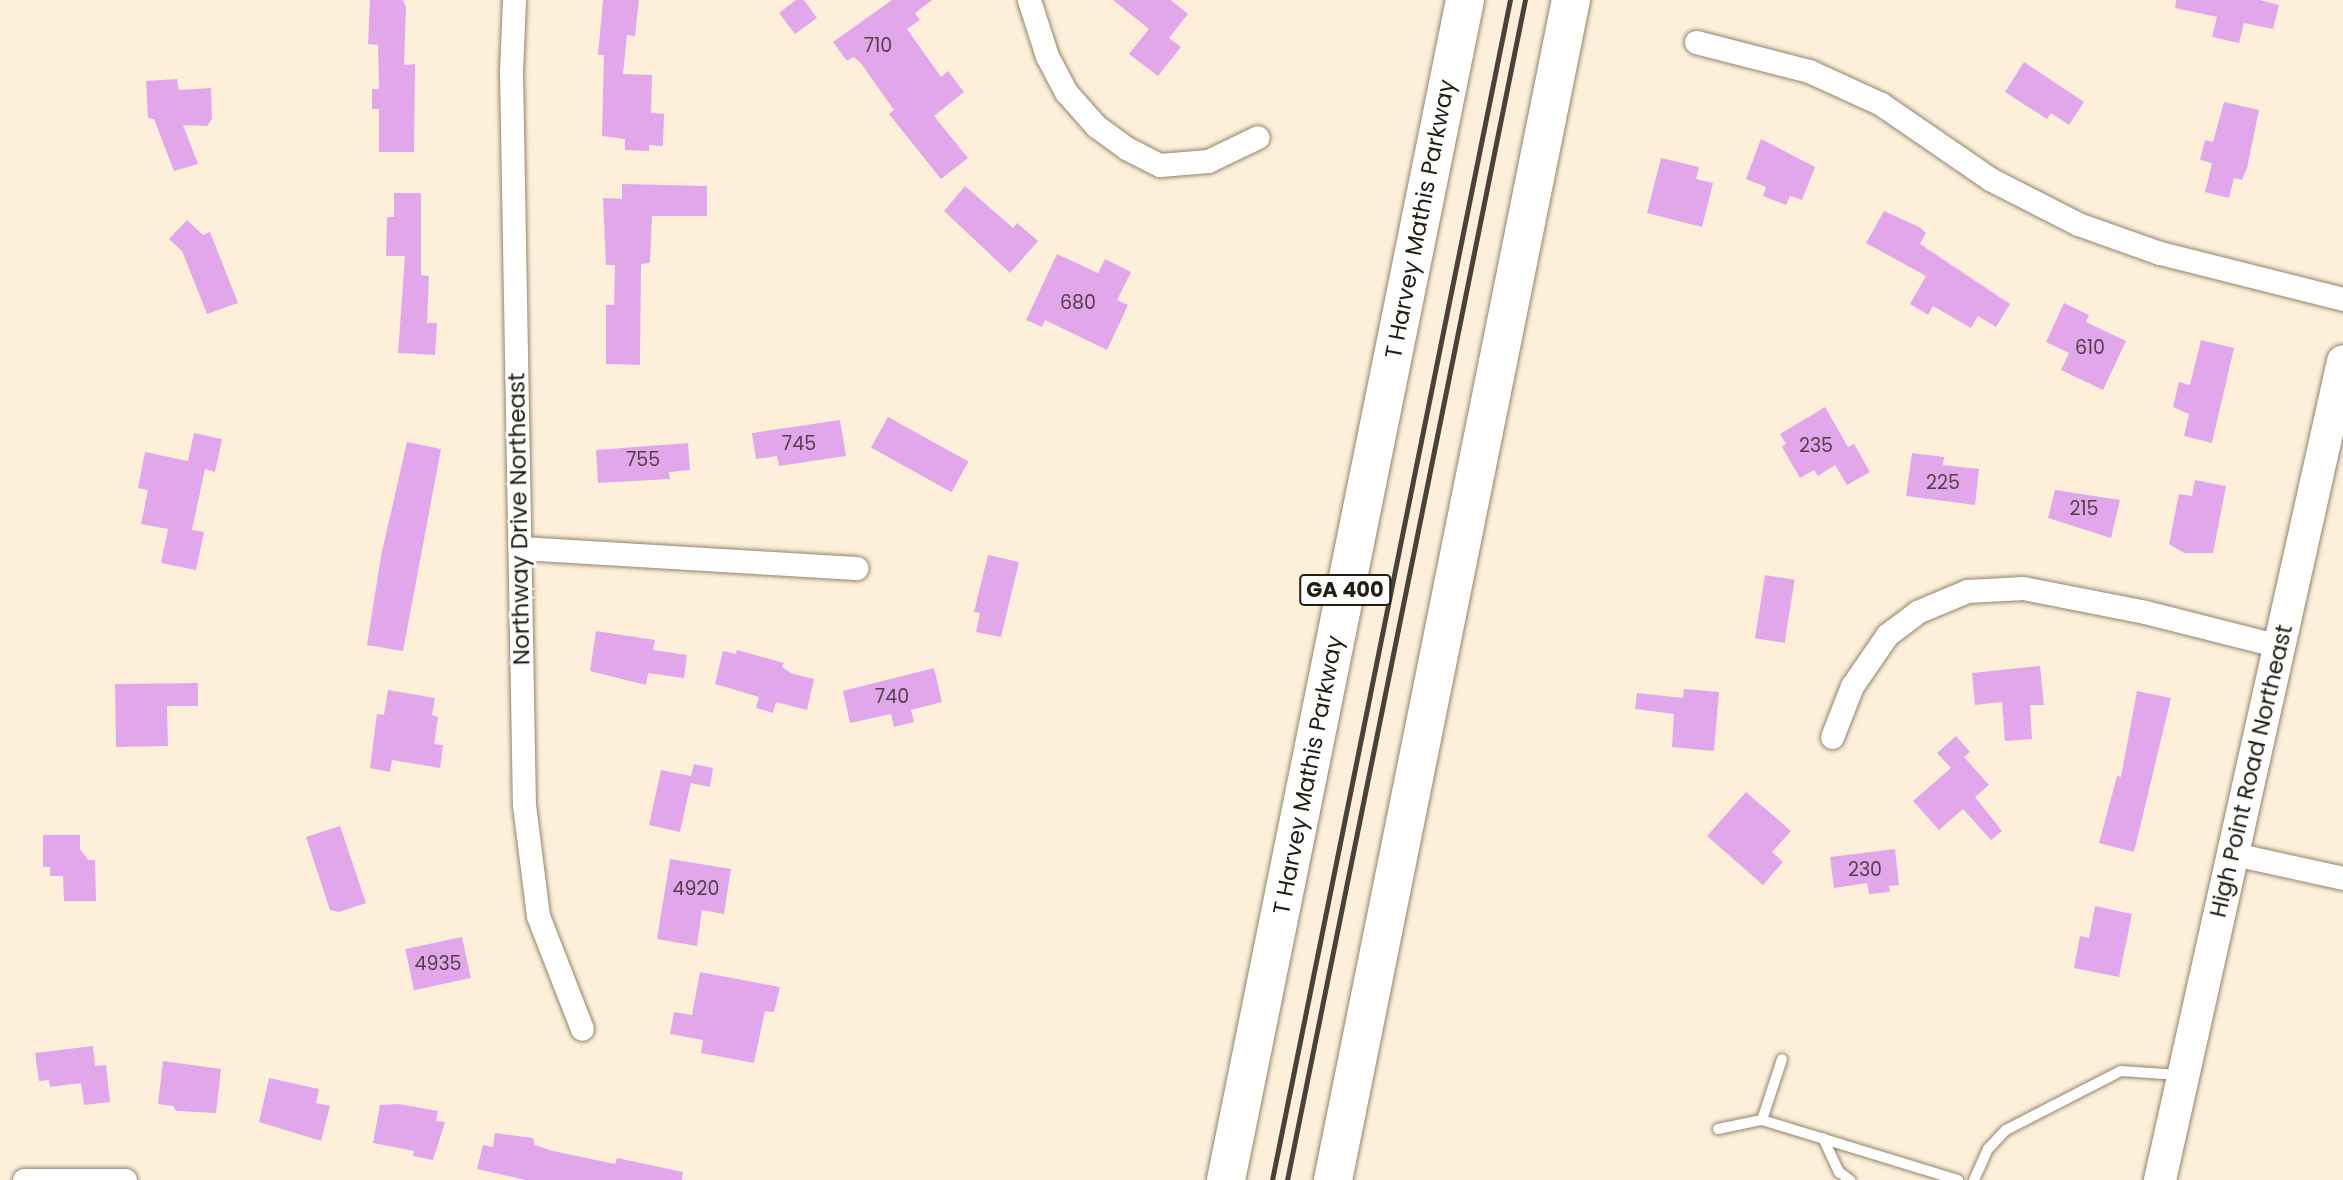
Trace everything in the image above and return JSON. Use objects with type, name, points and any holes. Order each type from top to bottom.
[{"type":"highway","name":"T Harvey Mathis Parkway","points":[[1226,1180],[1465,0]]},
{"type":"highway","points":[[1333,1180],[1571,0]]},
{"type":"street","name":"Northway Drive Northeast","points":[[514,0],[511,71],[528,862],[538,916],[582,1029]]},
{"type":"street","points":[[1029,0],[1047,56],[1066,92],[1096,126],[1126,148],[1160,165],[1208,162],[1258,137]]},
{"type":"street","points":[[1696,42],[1809,71],[1881,104],[1990,179],[2078,224],[2160,253],[2343,299]]},
{"type":"street","name":"High Point Road Northeast","points":[[2160,1180],[2341,378]]},
{"type":"street","points":[[520,548],[856,568]]},
{"type":"street","points":[[1832,737],[1852,686],[1887,635],[1917,612],[1967,591],[2023,589],[2145,612],[2279,646]]},
{"type":"street","points":[[2234,854],[2343,878]]},
{"type":"street","points":[[24,1180],[125,1180]]},
{"type":"lane","points":[[1762,1119],[1782,1059]]},
{"type":"lane","points":[[1974,1180],[1988,1149],[2006,1130],[2121,1071],[2182,1076]]},
{"type":"lane","points":[[1718,1129],[1762,1119],[1958,1180]]},
{"type":"lane","points":[[1823,1138],[1839,1172],[1850,1180]]},
{"type":"building","points":[[370,0],[403,0],[406,7],[404,65],[415,64],[414,152],[379,152],[379,109],[372,109],[372,89],[379,89],[378,45],[368,44]]},
{"type":"building","points":[[603,0],[639,0],[635,36],[627,35],[623,74],[652,75],[651,113],[664,114],[663,146],[649,145],[649,151],[625,150],[625,139],[602,136],[604,55],[598,55]]},
{"type":"building","points":[[796,0],[804,0],[817,18],[795,34],[779,13]]},
{"type":"building","points":[[892,0],[932,0],[915,13],[920,20],[907,29],[941,77],[948,71],[964,92],[934,116],[968,158],[941,179],[889,114],[894,110],[860,62],[853,57],[847,61],[833,42]]},
{"type":"building","points":[[1113,0],[1171,0],[1188,14],[1169,38],[1181,47],[1158,76],[1129,54],[1149,29]]},
{"type":"building","points":[[2176,0],[2260,0],[2279,5],[2273,29],[2244,23],[2239,43],[2212,37],[2217,17],[2175,8]]},
{"type":"building","points":[[2024,62],[2084,102],[2069,125],[2051,113],[2047,119],[2005,92]]},
{"type":"building","points":[[177,79],[179,90],[211,88],[212,119],[207,126],[183,125],[198,164],[174,171],[154,119],[148,118],[146,81]]},
{"type":"building","points":[[2224,102],[2259,110],[2247,168],[2242,180],[2234,178],[2229,198],[2205,192],[2212,163],[2200,160],[2205,140],[2213,142]]},
{"type":"building","points":[[1761,139],[1815,167],[1802,200],[1790,196],[1786,205],[1763,196],[1766,187],[1746,179]]},
{"type":"building","points":[[1661,158],[1699,167],[1696,179],[1713,183],[1702,227],[1647,213]]},
{"type":"building","points":[[622,184],[707,186],[707,216],[652,216],[650,263],[641,264],[640,365],[606,364],[606,305],[614,305],[615,265],[606,265],[603,198],[622,199]]},
{"type":"building","points":[[965,186],[1013,228],[1017,223],[1038,241],[1010,273],[944,211]]},
{"type":"building","points":[[394,193],[421,193],[421,275],[429,276],[427,323],[437,323],[435,355],[398,353],[405,256],[386,256],[387,217],[394,217]]},
{"type":"building","points":[[1884,211],[1919,227],[1926,233],[1920,244],[2010,304],[1996,327],[1978,316],[1971,328],[1933,306],[1928,315],[1910,304],[1926,276],[1866,243]]},
{"type":"building","points":[[187,220],[203,235],[210,232],[238,303],[207,314],[182,251],[169,239]]},
{"type":"building","points":[[1057,254],[1098,273],[1105,259],[1131,272],[1117,300],[1128,305],[1107,350],[1045,320],[1042,327],[1026,320]]},
{"type":"building","points":[[2064,303],[2089,315],[2086,322],[2126,341],[2103,390],[2061,370],[2069,353],[2046,342]]},
{"type":"building","points":[[2201,340],[2234,348],[2212,443],[2184,436],[2189,414],[2173,407],[2179,382],[2190,385]]},
{"type":"building","points":[[1825,407],[1848,447],[1854,444],[1870,472],[1847,485],[1835,465],[1818,476],[1814,470],[1800,478],[1782,447],[1786,444],[1780,434]]},
{"type":"building","points":[[888,417],[968,462],[951,492],[871,448]]},
{"type":"building","points":[[840,420],[846,456],[779,466],[777,456],[756,459],[752,433]]},
{"type":"building","points":[[194,433],[222,439],[215,472],[205,469],[192,530],[204,532],[196,570],[161,563],[168,529],[141,524],[148,490],[138,488],[145,452],[188,461]]},
{"type":"building","points":[[407,442],[441,449],[403,651],[367,645],[381,556]]},
{"type":"building","points":[[688,443],[690,470],[669,472],[670,479],[598,483],[596,450]]},
{"type":"building","points":[[1912,453],[1944,457],[1943,465],[1979,469],[1975,505],[1906,496]]},
{"type":"building","points":[[2195,480],[2226,486],[2213,553],[2184,553],[2169,544],[2179,494],[2192,496]]},
{"type":"building","points":[[2055,490],[2120,500],[2111,538],[2048,518]]},
{"type":"building","points":[[988,555],[1019,562],[1001,637],[976,632],[980,613],[974,612]]},
{"type":"building","points":[[1765,575],[1795,580],[1785,643],[1755,638]]},
{"type":"building","points":[[596,631],[655,640],[653,650],[687,655],[684,678],[648,673],[646,685],[590,671]]},
{"type":"building","points":[[737,650],[784,663],[782,667],[793,674],[814,679],[807,710],[776,702],[773,713],[756,708],[759,697],[715,684],[723,651],[736,654]]},
{"type":"building","points":[[2040,666],[2044,705],[2030,705],[2032,739],[2005,741],[2002,702],[1975,705],[1972,673]]},
{"type":"building","points":[[934,668],[942,702],[911,710],[914,722],[894,727],[891,714],[850,723],[843,691]]},
{"type":"building","points":[[198,683],[198,706],[167,706],[168,746],[116,747],[115,684]]},
{"type":"building","points":[[1684,689],[1719,692],[1714,751],[1672,747],[1674,714],[1635,709],[1637,693],[1683,698]]},
{"type":"building","points":[[388,690],[435,698],[432,715],[438,717],[434,744],[443,745],[440,768],[392,760],[390,772],[370,768],[377,714],[384,715]]},
{"type":"building","points":[[2137,691],[2171,698],[2134,852],[2099,843],[2117,776],[2121,777]]},
{"type":"building","points":[[1956,736],[1970,752],[1964,757],[1989,785],[1975,797],[2002,831],[1991,840],[1963,809],[1939,830],[1913,801],[1951,768],[1937,753]]},
{"type":"building","points":[[694,764],[713,768],[710,787],[691,783],[680,832],[649,825],[661,770],[691,776]]},
{"type":"building","points":[[1746,792],[1791,831],[1772,852],[1783,862],[1763,885],[1707,836]]},
{"type":"building","points":[[340,826],[366,903],[339,912],[330,910],[306,837]]},
{"type":"building","points":[[43,835],[80,835],[80,849],[88,860],[95,860],[96,901],[64,901],[63,876],[50,876],[50,867],[43,867]]},
{"type":"building","points":[[1895,849],[1899,885],[1889,886],[1890,892],[1869,894],[1867,883],[1834,888],[1830,857]]},
{"type":"building","points":[[670,859],[731,869],[724,914],[702,910],[697,946],[657,939]]},
{"type":"building","points":[[2095,906],[2132,914],[2119,977],[2074,968],[2080,936],[2089,938]]},
{"type":"building","points":[[462,937],[471,978],[414,990],[405,949]]},
{"type":"building","points":[[700,972],[780,987],[774,1012],[765,1011],[754,1063],[701,1053],[703,1040],[670,1034],[674,1012],[692,1015]]},
{"type":"building","points":[[93,1046],[95,1066],[106,1065],[110,1102],[84,1105],[81,1083],[50,1087],[49,1080],[39,1081],[35,1053]]},
{"type":"building","points":[[163,1061],[221,1069],[216,1113],[176,1111],[173,1106],[158,1104]]},
{"type":"building","points":[[269,1078],[319,1089],[316,1103],[330,1106],[321,1141],[259,1122]]},
{"type":"building","points":[[399,1104],[438,1111],[436,1121],[445,1122],[433,1160],[413,1156],[414,1151],[373,1143],[380,1105]]},
{"type":"building","points":[[495,1133],[533,1138],[535,1145],[553,1151],[615,1164],[617,1158],[683,1172],[682,1180],[526,1180],[477,1169],[483,1145],[493,1147]]},
{"type":"railway","points":[[1272,1180],[1510,0]]},
{"type":"railway","points":[[1287,1180],[1525,0]]}]
